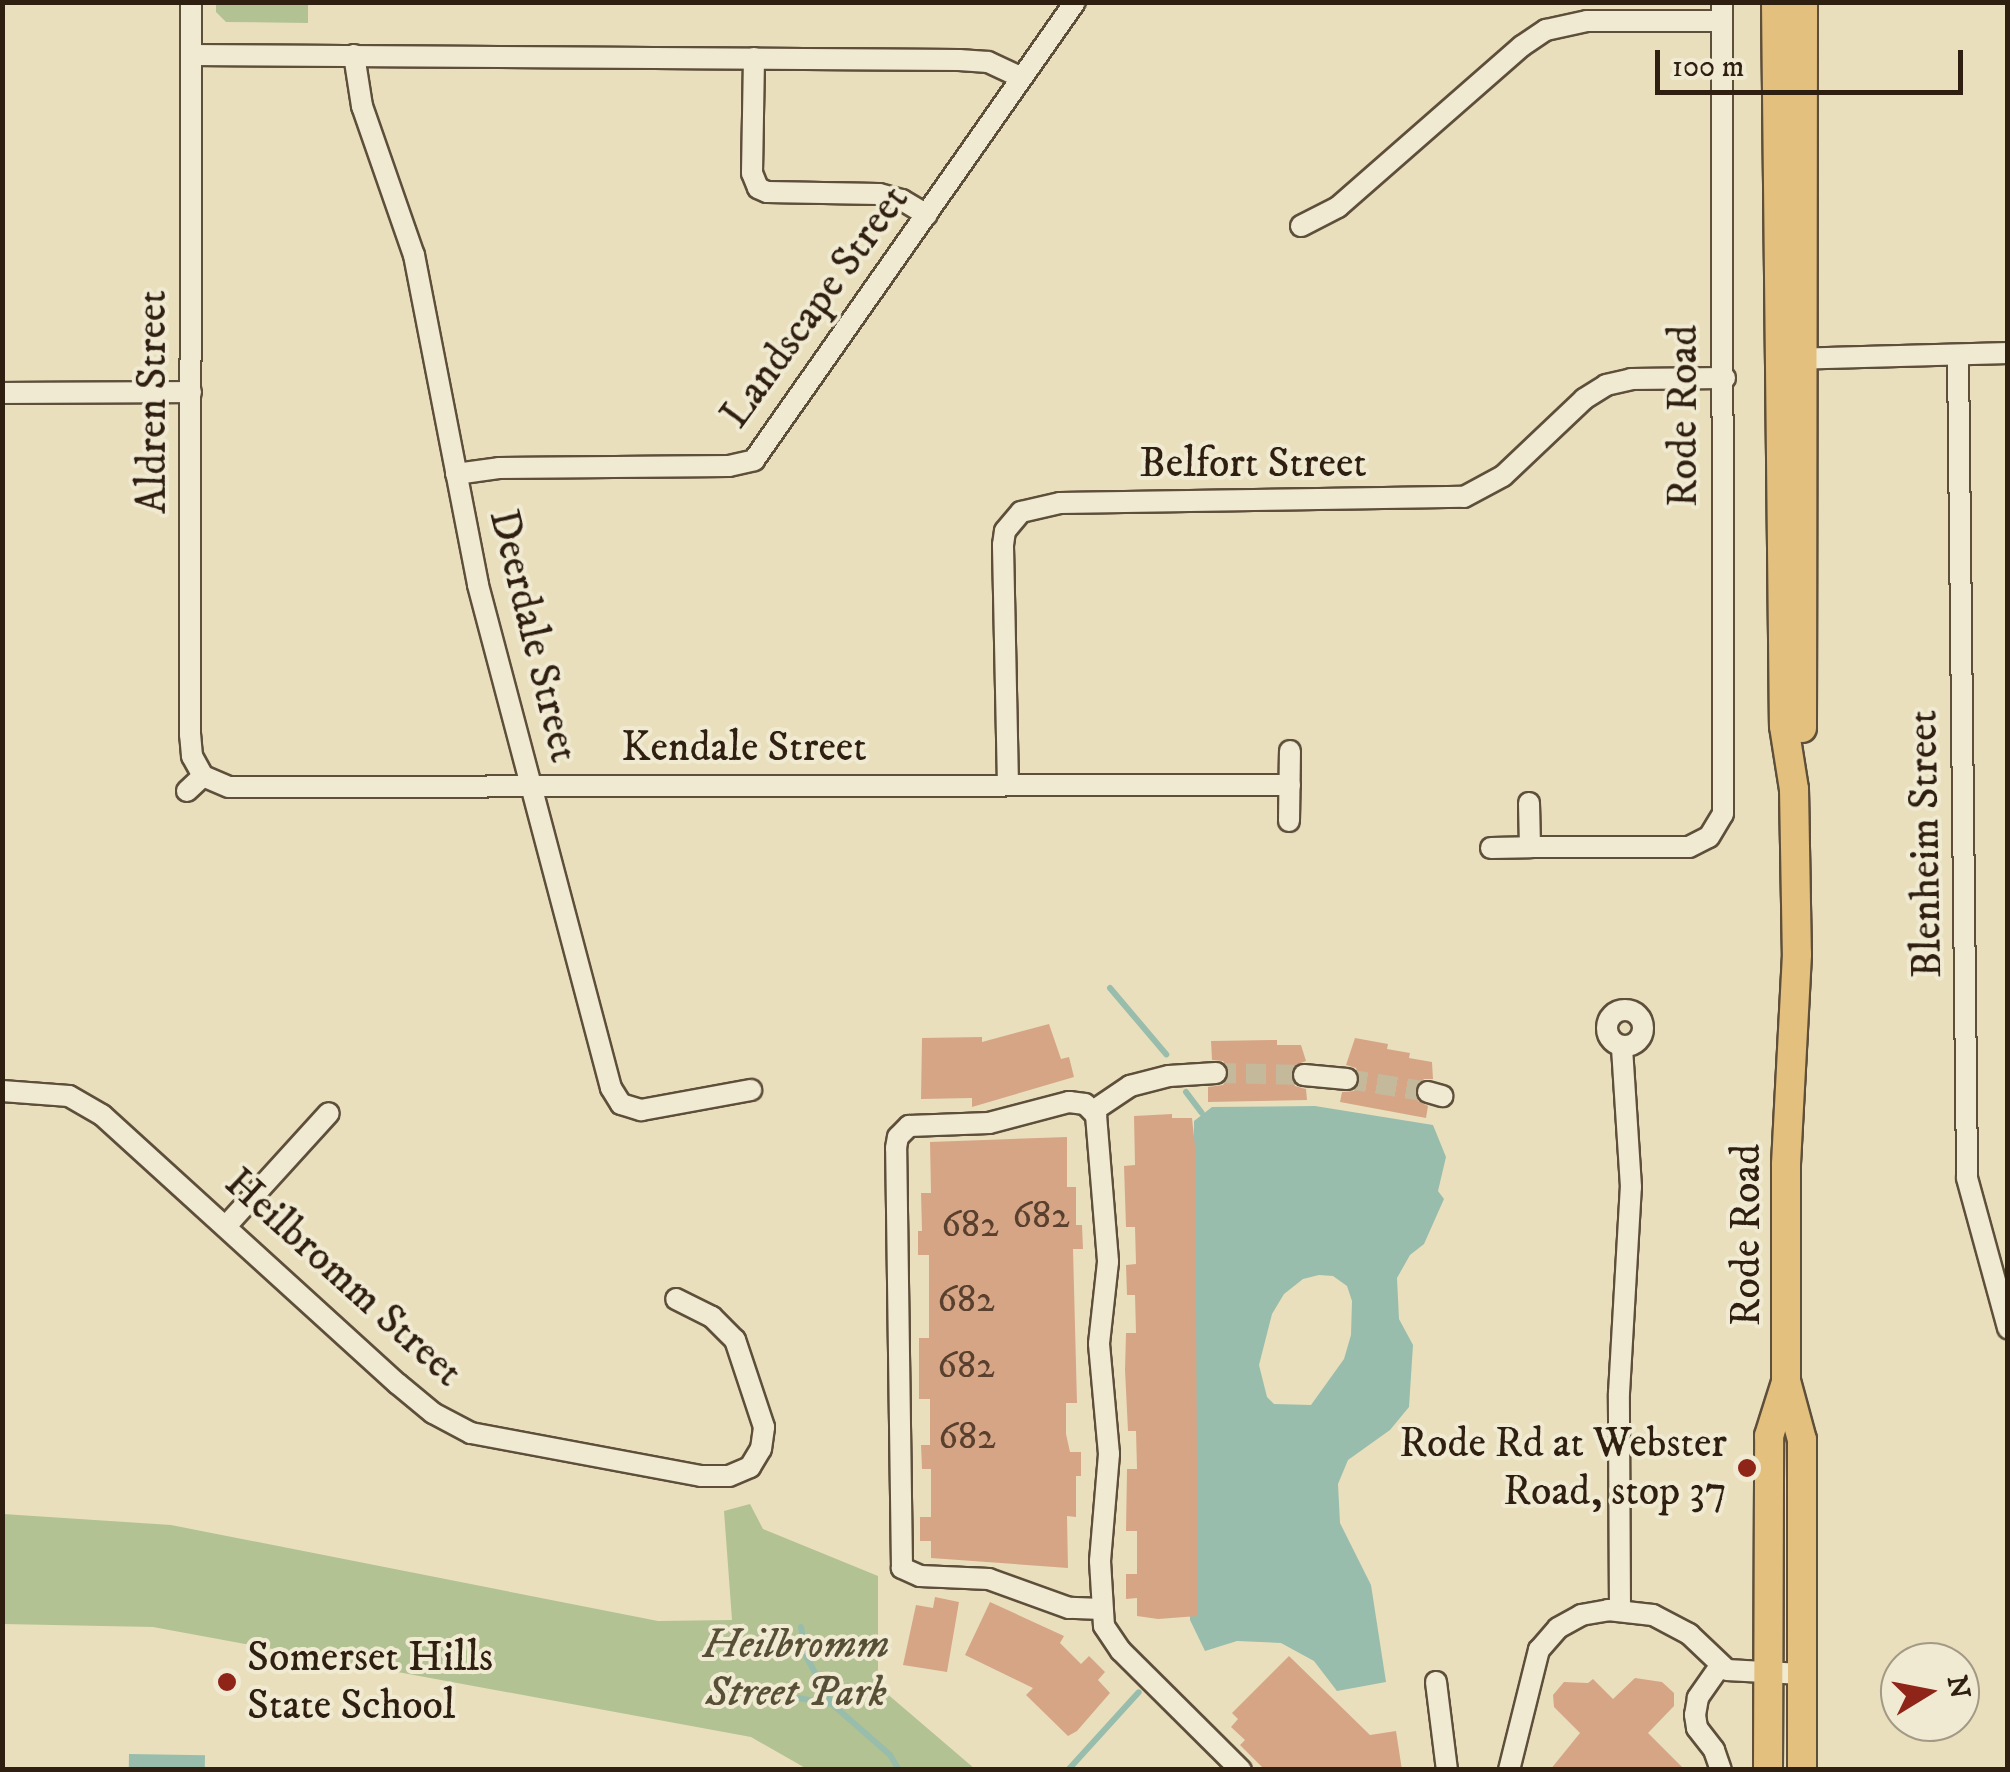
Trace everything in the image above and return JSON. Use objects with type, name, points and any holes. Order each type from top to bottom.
[{"type":"main road","name":"Rode Road","points":[[1776,2],[1791,358]]},
{"type":"main road","name":"Rode Road","points":[[1802,2],[1784,726],[1794,789],[1796,967],[1786,1150],[1786,1381],[1802,1440],[1802,1770]]},
{"type":"main road","name":"Rode Road","points":[[1768,1770],[1769,1436],[1786,1381]]},
{"type":"street","name":"Aldren Street","points":[[191,2],[190,746],[195,783]]},
{"type":"street","name":"Landscape Street","points":[[456,474],[499,468],[729,466],[754,460],[1075,2]]},
{"type":"street","points":[[1301,226],[1338,207],[1522,46],[1546,30],[1587,21],[1722,12]]},
{"type":"street","name":"Rode Road","points":[[1530,847],[1689,846],[1704,841],[1718,828],[1724,806],[1722,12]]},
{"type":"street","points":[[191,55],[976,60],[1020,77]]},
{"type":"street","name":"Deerdale Street","points":[[354,55],[362,106],[414,255],[478,586],[616,1099],[626,1108],[648,1110],[751,1090]]},
{"type":"street","points":[[754,58],[752,173],[758,188],[767,192],[879,194],[902,200],[927,214]]},
{"type":"street","name":"Blenheim Street","points":[[1958,354],[1967,1178],[2008,1328]]},
{"type":"street","points":[[1791,358],[2008,354]]},
{"type":"street","name":"Belfort Street","points":[[1008,784],[1002,545],[1005,531],[1020,512],[1060,503],[1464,497],[1503,476],[1584,399],[1606,385],[1632,379],[1725,378]]},
{"type":"street","points":[[2,393],[190,392]]},
{"type":"street","points":[[1289,821],[1290,750]]},
{"type":"street","name":"Kendale Street","points":[[195,783],[229,787],[1290,784]]},
{"type":"street","points":[[1491,848],[1530,847],[1529,803]]},
{"type":"street","points":[[1620,1610],[1619,1393],[1631,1187],[1622,1046]]},
{"type":"street","points":[[1093,1111],[1130,1086],[1169,1076],[1216,1073]]},
{"type":"street","points":[[1304,1075],[1347,1079]]},
{"type":"street","name":"Heilbromm Street","points":[[2,1091],[52,1093],[82,1102],[119,1128],[398,1384],[452,1425],[497,1440],[701,1476],[740,1473],[756,1459],[764,1438],[742,1357],[724,1327],[676,1300]]},
{"type":"street","points":[[1102,1609],[1068,1608],[989,1579],[914,1575],[902,1568],[898,1137],[914,1124],[989,1123],[1069,1102],[1085,1104],[1098,1120],[1098,1175],[1108,1262],[1099,1344],[1109,1454],[1100,1531],[1102,1609],[1114,1643],[1242,1770]]},
{"type":"street","points":[[227,1225],[330,1114]]},
{"type":"street","points":[[1508,1770],[1539,1650],[1569,1621],[1594,1612],[1620,1610],[1666,1620],[1689,1634],[1720,1666],[1736,1673],[1802,1674]]},
{"type":"street","points":[[1720,1666],[1698,1698],[1696,1715],[1697,1728],[1718,1757],[1722,1770]]},
{"type":"street","points":[[1436,1682],[1447,1770]]},
{"type":"green space","points":[[216,3],[308,3],[308,23],[226,22],[216,12]]},
{"type":"green space","name":"Heilbromm Street Park","points":[[750,1504],[763,1529],[878,1576],[878,1686],[975,1769],[807,1769],[751,1737],[153,1627],[3,1624],[3,1514],[171,1525],[658,1621],[732,1620],[724,1511]]},
{"type":"shaded area","points":[[1315,1106],[1433,1125],[1446,1157],[1438,1191],[1444,1199],[1424,1244],[1410,1255],[1397,1278],[1399,1319],[1413,1345],[1409,1407],[1390,1430],[1348,1460],[1338,1484],[1340,1523],[1371,1585],[1386,1682],[1337,1691],[1314,1661],[1281,1643],[1237,1641],[1205,1651],[1190,1620],[1194,1121],[1212,1107]],"holes":[[[1333,1276],[1347,1286],[1352,1301],[1351,1335],[1344,1359],[1311,1405],[1274,1404],[1267,1397],[1259,1365],[1272,1314],[1284,1294],[1303,1279]]]},
{"type":"shaded area","points":[[129,1754],[205,1755],[205,1770],[129,1769]]},
{"type":"building","points":[[1049,1024],[1061,1059],[1069,1057],[1074,1077],[972,1107],[972,1098],[921,1099],[922,1038],[982,1037],[982,1042]]},
{"type":"building","points":[[1355,1038],[1388,1044],[1387,1049],[1410,1053],[1409,1058],[1432,1062],[1433,1079],[1424,1079],[1415,1089],[1418,1101],[1428,1106],[1426,1118],[1340,1102],[1342,1092],[1354,1091],[1360,1081],[1356,1068],[1346,1065]]},
{"type":"building","points":[[1277,1040],[1277,1045],[1301,1045],[1306,1061],[1293,1066],[1290,1075],[1295,1086],[1306,1089],[1307,1100],[1208,1102],[1208,1087],[1223,1085],[1230,1073],[1223,1061],[1212,1060],[1211,1041]]},
{"type":"building","points":[[1172,1114],[1172,1118],[1192,1118],[1195,1146],[1198,1616],[1158,1619],[1137,1616],[1137,1598],[1126,1599],[1126,1574],[1137,1574],[1137,1531],[1126,1531],[1127,1469],[1137,1469],[1136,1431],[1128,1431],[1125,1370],[1126,1333],[1136,1333],[1135,1295],[1127,1295],[1126,1265],[1136,1264],[1135,1227],[1126,1227],[1124,1166],[1135,1165],[1134,1116]]},
{"type":"building","points":[[1067,1137],[1067,1187],[1076,1187],[1076,1225],[1082,1225],[1083,1249],[1073,1249],[1077,1403],[1066,1403],[1066,1434],[1070,1452],[1081,1452],[1081,1476],[1076,1476],[1076,1517],[1067,1516],[1068,1568],[931,1558],[931,1541],[920,1541],[920,1517],[931,1517],[931,1469],[922,1469],[921,1445],[930,1445],[930,1399],[919,1399],[919,1338],[929,1338],[929,1255],[918,1255],[921,1193],[931,1193],[930,1142]]},
{"type":"building","points":[[935,1597],[959,1602],[947,1672],[903,1665],[916,1605],[933,1608]]},
{"type":"building","points":[[990,1602],[1064,1636],[1060,1643],[1081,1664],[1089,1656],[1105,1672],[1098,1680],[1110,1693],[1077,1731],[1068,1736],[1026,1695],[1033,1688],[965,1655]]},
{"type":"building","points":[[1289,1656],[1370,1735],[1396,1731],[1402,1770],[1265,1770],[1240,1745],[1245,1740],[1231,1727],[1238,1719],[1232,1713]]},
{"type":"building","points":[[1635,1678],[1662,1682],[1674,1693],[1674,1706],[1648,1733],[1685,1770],[1550,1770],[1580,1733],[1554,1707],[1553,1695],[1564,1682],[1588,1683],[1593,1679],[1613,1699]]},
{"type":"waterway","points":[[1110,988],[1166,1054]]},
{"type":"waterway","points":[[1186,1092],[1202,1113]]},
{"type":"waterway","points":[[801,1627],[806,1656],[832,1704],[890,1755],[899,1770]]},
{"type":"waterway","points":[[753,1690],[832,1704]]},
{"type":"waterway","points":[[1068,1770],[1139,1692]]},
{"type":"tunnel","points":[[1216,1073],[1304,1075]]},
{"type":"tunnel","points":[[1347,1079],[1428,1092]]},
{"type":"place","name":"Rode Rd at Webster Road, stop 37","points":[[1747,1468]]},
{"type":"place","name":"Somerset Hills State School","points":[[227,1682]]}]
